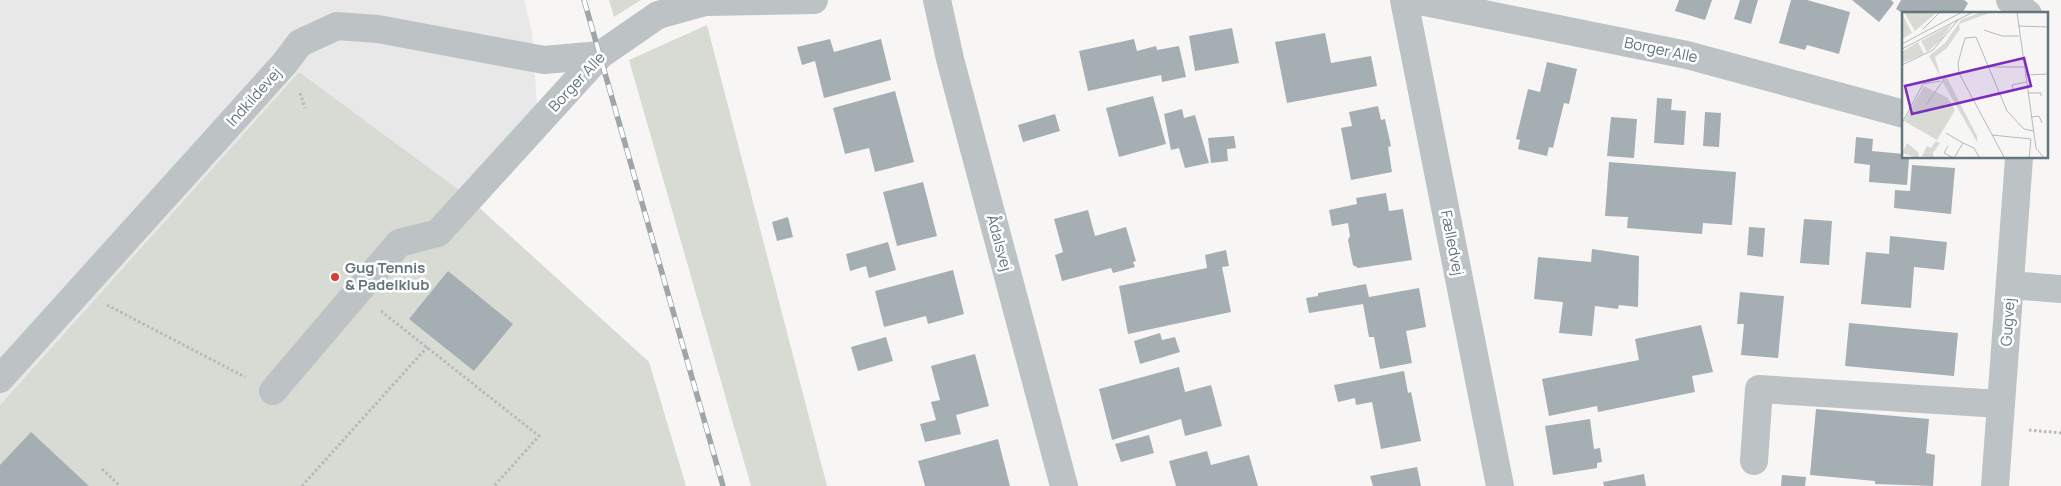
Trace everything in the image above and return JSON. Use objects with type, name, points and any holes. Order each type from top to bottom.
[{"type":"street","name":"Borger Alle","points":[[357,293],[399,243],[438,233],[600,55],[658,14],[705,2],[814,0]]},
{"type":"street","name":"Ådalsvej","points":[[937,0],[950,59],[1064,486]]},
{"type":"street","name":"Fælledvej","points":[[1404,0],[1500,486]]},
{"type":"street","name":"Borger Alle","points":[[1416,0],[1687,55],[1902,113]]},
{"type":"street","points":[[2010,0],[2026,12]]},
{"type":"street","name":"Indkildevej","points":[[0,379],[284,64],[300,43],[337,26],[378,29],[544,60],[600,55]]},
{"type":"street","name":"Gugvej","points":[[1995,486],[2019,159]]},
{"type":"street","points":[[2010,285],[2061,289]]},
{"type":"street","points":[[272,391],[357,293]]},
{"type":"street","points":[[1754,461],[1759,389],[2001,404]]},
{"type":"path","points":[[357,293],[428,346],[539,436],[494,486]]},
{"type":"path","points":[[76,294],[109,306],[272,391]]},
{"type":"path","points":[[302,486],[428,346]]},
{"type":"path","points":[[102,469],[120,486]]},
{"type":"shaded area","points":[[0,0],[524,0],[532,32],[537,105],[462,192],[299,72],[0,405]]},
{"type":"shaded area","points":[[609,0],[641,0],[614,17]]},
{"type":"shaded area","points":[[707,25],[827,486],[751,486],[629,60]]},
{"type":"shaded area","name":"Gug Tennis & Padelklub","points":[[299,72],[462,192],[649,362],[686,486],[0,486],[0,405]]},
{"type":"building","points":[[1679,0],[1712,0],[1705,20],[1675,11]]},
{"type":"building","points":[[1740,0],[1758,0],[1751,24],[1734,19]]},
{"type":"building","points":[[1791,0],[1807,0],[1850,12],[1839,54],[1807,45],[1805,50],[1779,43]]},
{"type":"building","points":[[1852,0],[1891,0],[1894,3],[1879,22]]},
{"type":"building","points":[[1901,0],[1964,0],[1968,3],[1963,12],[1902,13],[1896,9]]},
{"type":"building","points":[[1232,28],[1239,63],[1195,71],[1189,36]]},
{"type":"building","points":[[1325,33],[1331,63],[1371,56],[1377,86],[1287,103],[1275,42]]},
{"type":"building","points":[[830,39],[834,52],[881,39],[891,80],[824,98],[815,61],[802,65],[797,47]]},
{"type":"building","points":[[1134,39],[1137,51],[1156,46],[1157,50],[1179,46],[1186,77],[1162,82],[1161,75],[1088,91],[1079,51]]},
{"type":"building","points":[[1547,62],[1577,69],[1569,104],[1564,103],[1553,148],[1549,147],[1547,156],[1518,149],[1520,140],[1516,139],[1528,89],[1540,92]]},
{"type":"building","points":[[895,91],[914,162],[875,172],[869,148],[845,154],[833,108]]},
{"type":"building","points":[[1153,96],[1166,144],[1119,157],[1106,108]]},
{"type":"building","points":[[1657,98],[1672,99],[1671,110],[1686,111],[1684,145],[1654,143]]},
{"type":"building","points":[[1378,106],[1381,120],[1385,119],[1391,146],[1388,147],[1392,172],[1351,180],[1341,128],[1352,126],[1349,112]]},
{"type":"building","points":[[1182,109],[1184,118],[1195,115],[1209,163],[1185,168],[1179,148],[1171,150],[1164,114]]},
{"type":"building","points":[[1705,112],[1721,113],[1719,147],[1703,146]]},
{"type":"building","points":[[1055,114],[1060,131],[1023,142],[1018,125]]},
{"type":"building","points":[[1611,117],[1637,119],[1634,158],[1607,156]]},
{"type":"building","points":[[1234,136],[1236,148],[1227,149],[1228,161],[1211,163],[1208,138]]},
{"type":"building","points":[[1856,137],[1873,139],[1872,151],[1902,154],[1902,159],[1909,159],[1907,185],[1869,182],[1870,165],[1854,163]]},
{"type":"building","points":[[1609,162],[1736,172],[1732,225],[1703,223],[1702,234],[1627,228],[1628,217],[1605,216]]},
{"type":"building","points":[[1912,165],[1955,168],[1951,214],[1894,208],[1895,190],[1910,191]]},
{"type":"building","points":[[923,182],[937,236],[897,246],[883,192]]},
{"type":"building","points":[[1386,193],[1389,211],[1403,209],[1412,260],[1358,268],[1353,265],[1348,240],[1350,236],[1348,223],[1332,226],[1329,210],[1357,204],[1356,198]]},
{"type":"building","points":[[1088,210],[1095,236],[1126,227],[1136,261],[1133,262],[1135,267],[1113,273],[1111,268],[1062,281],[1055,255],[1063,252],[1054,219]]},
{"type":"building","points":[[788,217],[793,237],[777,241],[772,222]]},
{"type":"building","points":[[1804,219],[1832,221],[1829,265],[1800,263]]},
{"type":"building","points":[[1749,227],[1765,228],[1763,257],[1747,255]]},
{"type":"building","points":[[1890,236],[1947,242],[1944,270],[1914,267],[1911,308],[1861,304],[1866,252],[1889,254]]},
{"type":"building","points":[[888,242],[896,270],[869,278],[866,266],[850,271],[846,254]]},
{"type":"building","points":[[1592,249],[1639,256],[1638,307],[1619,305],[1618,309],[1595,306],[1592,336],[1559,333],[1563,302],[1534,299],[1538,257],[1591,262]]},
{"type":"building","points":[[1226,250],[1229,266],[1222,267],[1231,312],[1128,334],[1119,286],[1207,268],[1205,255]]},
{"type":"building","points":[[953,270],[964,314],[928,324],[926,316],[884,327],[875,291]]},
{"type":"building","points":[[448,271],[513,324],[474,371],[409,319]]},
{"type":"building","points":[[1366,284],[1369,297],[1419,288],[1426,327],[1406,331],[1412,363],[1380,369],[1374,337],[1369,337],[1363,304],[1309,313],[1306,298],[1318,296],[1318,293]]},
{"type":"building","points":[[1740,292],[1784,296],[1778,358],[1741,355],[1744,324],[1737,324]]},
{"type":"building","points":[[1849,323],[1958,333],[1954,376],[1845,366]]},
{"type":"building","points":[[1701,325],[1713,372],[1692,376],[1695,392],[1598,412],[1597,406],[1549,416],[1542,379],[1639,360],[1635,339]]},
{"type":"building","points":[[1160,333],[1162,340],[1175,337],[1180,352],[1140,364],[1134,341]]},
{"type":"building","points":[[886,337],[893,361],[858,371],[851,347]]},
{"type":"building","points":[[975,354],[989,406],[956,415],[961,434],[925,442],[920,424],[936,420],[931,402],[940,400],[931,366]]},
{"type":"building","points":[[1179,367],[1185,392],[1211,385],[1222,426],[1185,436],[1181,419],[1112,440],[1099,389]]},
{"type":"building","points":[[1404,371],[1408,393],[1411,392],[1421,441],[1381,449],[1372,402],[1356,405],[1355,398],[1338,402],[1334,385]]},
{"type":"building","points":[[1816,409],[1929,419],[1926,453],[1935,455],[1933,486],[1875,484],[1875,481],[1810,475]]},
{"type":"building","points":[[1590,419],[1594,449],[1600,448],[1602,462],[1597,463],[1597,468],[1553,475],[1545,426]]},
{"type":"building","points":[[31,432],[89,486],[0,486],[0,465]]},
{"type":"building","points":[[1149,435],[1154,453],[1121,462],[1115,444]]},
{"type":"building","points":[[998,439],[1010,486],[925,486],[918,461]]},
{"type":"building","points":[[1207,451],[1211,465],[1249,455],[1258,486],[1176,486],[1169,461]]},
{"type":"building","points":[[1417,467],[1421,486],[1373,486],[1370,476]]},
{"type":"building","points":[[1644,474],[1646,486],[1604,486],[1603,482]]},
{"type":"building","points":[[1782,475],[1806,477],[1805,486],[1781,486]]},
{"type":"railway","points":[[584,0],[723,486]]},
{"type":"place","name":"Gug Tennis & Padelklub","points":[[335,277]]}]
